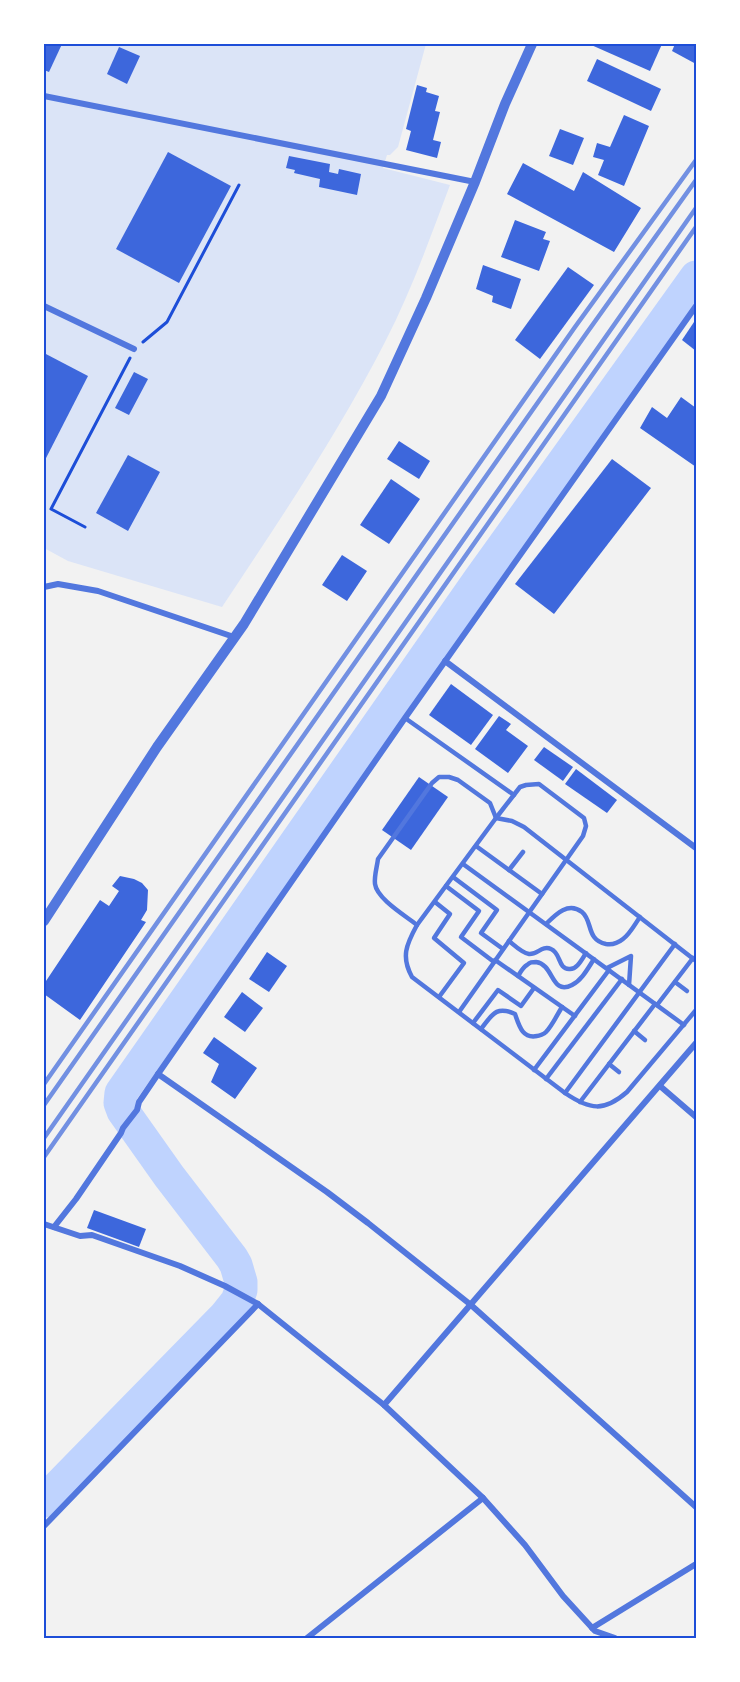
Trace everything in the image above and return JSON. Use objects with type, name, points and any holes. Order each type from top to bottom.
[{"type":"street","points":[[44,921],[157,747],[234,637],[381,396],[404,348],[532,44]]},
{"type":"street","points":[[44,96],[475,182]]},
{"type":"street","points":[[44,306],[134,349]]},
{"type":"street","points":[[54,1227],[76,1199],[137,1110],[139,1102],[158,1074],[405,718],[696,306]]},
{"type":"street","points":[[44,587],[58,584],[98,591],[234,637]]},
{"type":"street","points":[[445,661],[696,848]]},
{"type":"street","points":[[384,1405],[696,1043]]},
{"type":"street","points":[[158,1074],[327,1192],[471,1305],[696,1507]]},
{"type":"street","points":[[660,1086],[696,1117]]},
{"type":"street","points":[[44,1224],[80,1236],[92,1235],[180,1266],[258,1304],[384,1405],[483,1498],[525,1545],[563,1596],[592,1628],[615,1638]]},
{"type":"street","points":[[44,1526],[258,1304]]},
{"type":"street","points":[[307,1638],[483,1498]]},
{"type":"street","points":[[592,1628],[696,1564]]},
{"type":"lane","points":[[405,718],[514,795]]},
{"type":"lane","points":[[417,925],[382,897],[375,886],[375,873],[378,860],[432,783],[439,777],[458,780],[490,803],[496,818]]},
{"type":"lane","points":[[459,1012],[583,836],[586,826],[584,818],[539,784],[526,784],[520,788],[496,818],[411,935],[405,955],[412,977],[565,1093],[580,1102],[596,1107],[615,1102],[627,1092],[696,1010]]},
{"type":"lane","points":[[496,818],[512,821],[524,827],[694,959],[634,1031],[580,1102]]},
{"type":"lane","points":[[476,846],[542,894]]},
{"type":"lane","points":[[509,870],[523,852]]},
{"type":"lane","points":[[463,864],[684,1025]]},
{"type":"lane","points":[[453,877],[497,910],[481,933],[503,949]]},
{"type":"lane","points":[[446,886],[479,911],[461,937],[574,1016]]},
{"type":"lane","points":[[435,902],[450,914],[434,938],[464,963],[439,997]]},
{"type":"lane","points":[[546,924],[562,909],[582,911],[594,938],[609,945],[625,938],[640,917]]},
{"type":"lane","points":[[509,941],[525,953],[530,954],[542,948],[552,950],[556,953],[560,964],[569,969],[575,968],[586,953]]},
{"type":"lane","points":[[565,1093],[675,944]]},
{"type":"lane","points":[[534,1070],[608,969],[631,956],[629,985]]},
{"type":"lane","points":[[518,976],[527,964],[539,962],[549,969],[553,980],[558,985],[572,986],[594,959]]},
{"type":"lane","points":[[546,1079],[622,980]]},
{"type":"lane","points":[[675,982],[687,991]]},
{"type":"lane","points":[[473,1023],[498,990],[521,1006],[534,988]]},
{"type":"lane","points":[[481,1029],[494,1013],[501,1010],[508,1011],[515,1014],[519,1027],[527,1035],[533,1037],[546,1032],[562,1007]]},
{"type":"lane","points":[[634,1031],[645,1040]]},
{"type":"lane","points":[[609,1064],[619,1072]]},
{"type":"path","points":[[85,527],[51,508],[134,349],[167,322],[239,185]]},
{"type":"shaded area","points":[[44,44],[426,44],[398,147],[387,155],[383,168],[450,185],[420,265],[367,376],[307,477],[222,607],[68,561],[44,548]]},
{"type":"building","points":[[44,44],[62,44],[49,72],[44,70]]},
{"type":"building","points":[[589,44],[662,44],[650,71]]},
{"type":"building","points":[[675,44],[696,44],[696,64],[672,51]]},
{"type":"building","points":[[119,47],[140,56],[127,84],[107,74]]},
{"type":"building","points":[[597,59],[661,89],[651,111],[587,81]]},
{"type":"building","points":[[417,85],[427,88],[426,92],[439,96],[435,111],[440,112],[433,140],[441,142],[437,158],[406,150],[411,131],[406,129]]},
{"type":"building","points":[[624,115],[649,126],[624,186],[598,175],[604,160],[593,157],[597,143],[610,147]]},
{"type":"building","points":[[560,129],[584,138],[573,165],[549,156]]},
{"type":"building","points":[[168,152],[231,186],[179,283],[116,249]]},
{"type":"building","points":[[289,156],[330,164],[329,172],[338,174],[339,169],[361,174],[357,195],[319,187],[320,179],[294,173],[295,170],[286,168]]},
{"type":"building","points":[[523,163],[574,191],[583,172],[641,208],[614,252],[507,194]]},
{"type":"building","points":[[515,220],[546,232],[543,239],[550,241],[539,271],[501,257]]},
{"type":"building","points":[[483,265],[521,279],[511,309],[492,302],[493,296],[476,289]]},
{"type":"building","points":[[568,267],[594,285],[540,359],[515,340]]},
{"type":"building","points":[[696,319],[696,351],[682,340]]},
{"type":"building","points":[[44,353],[88,376],[44,462]]},
{"type":"building","points":[[134,372],[148,379],[129,415],[115,408]]},
{"type":"building","points":[[681,397],[696,408],[696,467],[640,428],[652,407],[667,418]]},
{"type":"building","points":[[399,441],[430,461],[419,479],[387,459]]},
{"type":"building","points":[[128,455],[160,472],[128,531],[96,513]]},
{"type":"building","points":[[612,459],[651,488],[554,614],[515,584]]},
{"type":"building","points":[[391,479],[420,499],[389,544],[360,525]]},
{"type":"building","points":[[342,555],[367,571],[347,601],[322,585]]},
{"type":"building","points":[[451,684],[493,715],[471,745],[429,715]]},
{"type":"building","points":[[499,716],[511,724],[506,730],[528,746],[508,773],[475,749]]},
{"type":"building","points":[[544,747],[573,767],[563,781],[534,760]]},
{"type":"building","points":[[576,769],[617,800],[607,813],[565,784]]},
{"type":"building","points":[[419,777],[448,797],[411,850],[382,830]]},
{"type":"building","points":[[120,876],[142,883],[148,890],[147,910],[141,920],[146,922],[80,1020],[44,994],[44,984],[100,900],[109,906],[119,891],[112,886]]},
{"type":"building","points":[[267,952],[287,966],[269,992],[249,979]]},
{"type":"building","points":[[242,992],[263,1008],[245,1032],[224,1017]]},
{"type":"building","points":[[214,1037],[257,1068],[235,1099],[211,1082],[219,1064],[203,1053]]},
{"type":"building","points":[[94,1210],[146,1229],[139,1247],[87,1228]]},
{"type":"waterway","points":[[44,1501],[225,1316],[237,1301],[241,1290],[241,1282],[232,1258],[123,1111],[120,1103],[121,1093],[479,580],[696,277]]},
{"type":"railway","points":[[44,1084],[575,327],[696,160]]},
{"type":"railway","points":[[44,1105],[696,180]]},
{"type":"railway","points":[[44,1138],[696,208]]},
{"type":"railway","points":[[44,1157],[696,227]]}]
